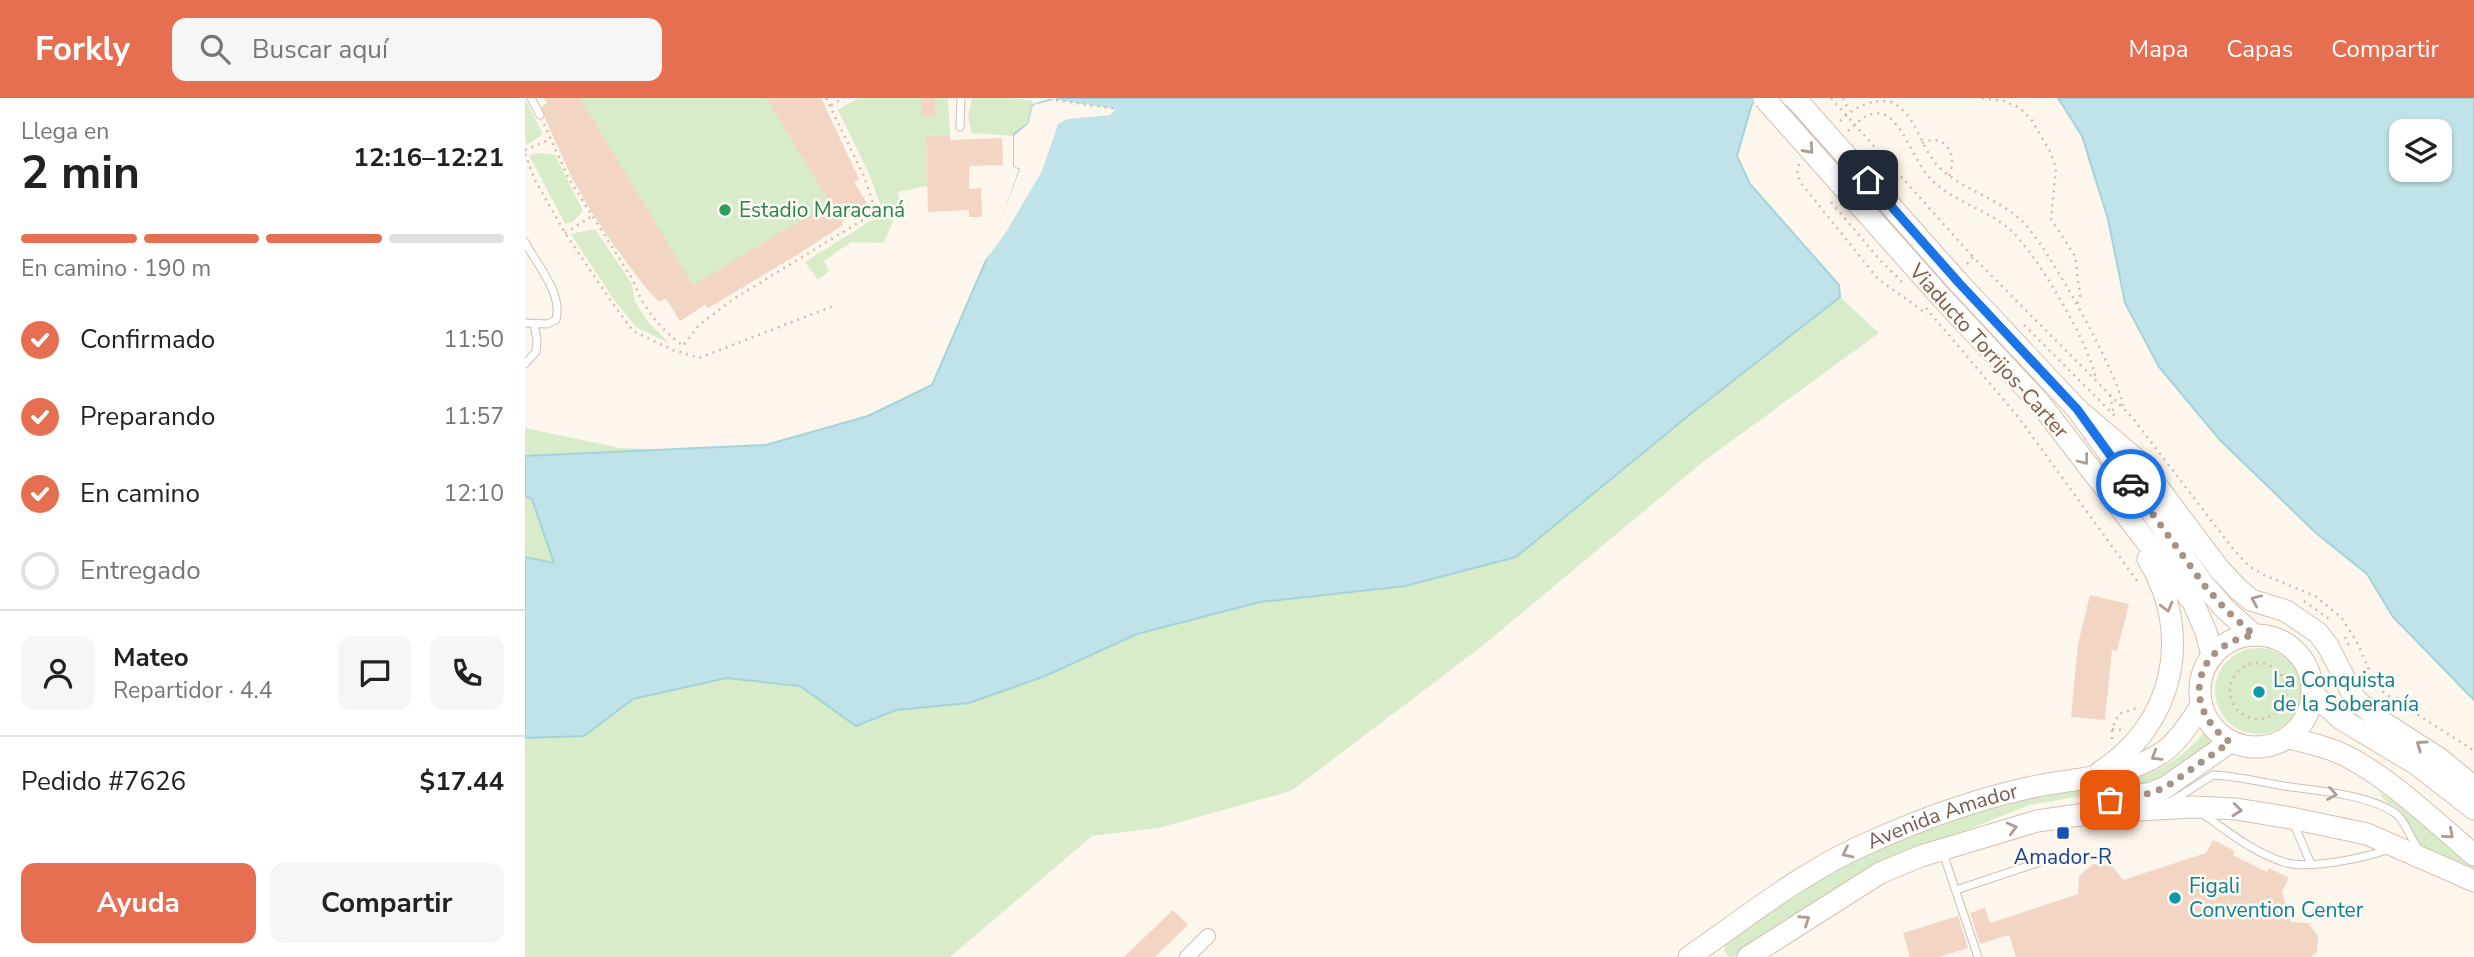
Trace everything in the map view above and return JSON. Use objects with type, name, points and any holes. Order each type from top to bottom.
[{"type":"main road","name":"Viaducto Torrijos-Carter","points":[[1764,98],[1931,305],[2039,402],[2193,602],[2206,632],[2212,655]]},
{"type":"main road","name":"Viaducto Torrijos-Carter","points":[[1795,98],[1966,277],[2077,409],[2204,585],[2226,610],[2254,635]]},
{"type":"main road","points":[[2077,409],[2137,461],[2220,570],[2238,589],[2251,600],[2286,611],[2318,633],[2328,646],[2355,699],[2381,721],[2440,759],[2474,788]]},
{"type":"main road","points":[[2089,779],[2110,766],[2139,740],[2158,709],[2170,681],[2173,648],[2170,616],[2157,574],[2101,483]]},
{"type":"main road","points":[[2254,635],[2280,640],[2300,656],[2311,680],[2312,693],[2309,710],[2301,725],[2288,737],[2270,746],[2260,747],[2230,742],[2217,733],[2207,721],[2201,706],[2200,679],[2212,655],[2231,641],[2254,635]]},
{"type":"main road","points":[[2312,693],[2341,719],[2416,764],[2474,809]]},
{"type":"main road","name":"Avenida Amador","points":[[1690,957],[1821,866],[1866,843],[1979,801],[2027,788],[2089,779],[2137,766],[2164,752],[2175,742],[2201,706]]},
{"type":"main road","points":[[2288,737],[2336,752],[2360,764],[2474,855]]},
{"type":"main road","name":"Avenida Amador","points":[[2086,814],[2110,800],[2151,793],[2166,787],[2230,742]]},
{"type":"main road","name":"Avenida Amador","points":[[1748,957],[1880,873],[1941,849],[2036,821],[2086,814],[2194,807],[2236,809],[2291,818],[2367,834],[2474,881]]},
{"type":"street","points":[[1187,957],[1208,936]]},
{"type":"lane","points":[[531,98],[540,115]]},
{"type":"lane","points":[[960,127],[961,98]]},
{"type":"lane","points":[[525,242],[549,283],[558,311],[556,320],[547,324],[525,323]]},
{"type":"lane","points":[[525,363],[536,352],[534,325]]},
{"type":"lane","points":[[2152,808],[2173,801],[2213,775],[2355,798],[2397,815],[2412,842],[2438,864]]},
{"type":"lane","points":[[2194,807],[2233,836],[2290,864],[2367,858],[2397,846]]},
{"type":"lane","points":[[2291,818],[2311,864]]},
{"type":"lane","points":[[1941,849],[1977,957]]},
{"type":"lane","points":[[1956,890],[2052,858]]},
{"type":"path","points":[[673,350],[683,346],[699,325],[736,298],[876,212],[864,176],[826,98]]},
{"type":"path","points":[[831,106],[843,98]]},
{"type":"path","points":[[1831,98],[1973,257],[2123,407],[2152,440],[2233,549],[2249,566],[2315,596],[2340,617],[2357,642],[2373,679],[2384,692],[2473,750],[2474,754]]},
{"type":"path","points":[[1843,98],[1850,111]]},
{"type":"path","points":[[1982,98],[2004,101],[2020,107],[2031,118],[2051,153],[2056,169],[2051,219],[2075,256],[2080,296],[2076,307]]},
{"type":"path","points":[[1056,100],[1116,109]]},
{"type":"path","points":[[1831,129],[1850,111],[1866,101],[1890,101],[1902,108],[1929,155],[1949,176],[2021,219],[2050,258],[2118,386],[2123,407]]},
{"type":"path","points":[[1840,138],[1860,119],[1870,114],[1882,114],[1894,120],[1928,176],[1948,193],[1999,221],[2013,232],[2063,304],[2091,358],[2096,382]]},
{"type":"path","points":[[540,115],[569,179],[633,280],[639,298],[660,328],[683,346]]},
{"type":"path","points":[[551,139],[525,152],[535,180],[565,233],[633,331],[673,350],[699,358],[836,305]]},
{"type":"path","points":[[1922,144],[1933,141],[1943,143],[1949,149],[1953,162],[1949,176]]},
{"type":"path","points":[[1804,156],[1798,165],[1797,174],[1825,214],[1878,279],[1931,305],[2019,418],[2145,592]]},
{"type":"path","points":[[1829,200],[1905,285]]},
{"type":"path","points":[[565,233],[592,216]]},
{"type":"path","points":[[1966,277],[1966,264],[1973,257]]},
{"type":"path","points":[[2016,316],[2122,424]]},
{"type":"path","points":[[2110,395],[2114,415]]},
{"type":"path","points":[[2299,598],[2319,609],[2336,625]]},
{"type":"path","points":[[2341,632],[2349,642],[2353,656]]},
{"type":"path","points":[[2257,663],[2266,664],[2279,672],[2287,687],[2284,703],[2279,711],[2262,719],[2253,719],[2237,709],[2230,692],[2236,674],[2242,668],[2257,663]]},
{"type":"path","points":[[2378,695],[2385,701]]},
{"type":"path","points":[[2110,766],[2112,729],[2119,714],[2142,706],[2138,714]]},
{"type":"path","points":[[2112,729],[2122,730],[2129,727]]},
{"type":"green space","name":"Estadio Maracaná","points":[[544,98],[821,98],[859,179],[854,183],[868,205],[842,221],[843,225],[708,308],[705,305],[680,321],[666,299],[659,302],[635,273],[581,194],[541,108],[547,103]]},
{"type":"green space","points":[[858,98],[948,98],[950,135],[926,136],[927,186],[898,192],[900,207],[883,243],[851,242],[824,261],[829,271],[818,280],[805,262],[883,213],[870,176],[838,110]]},
{"type":"green space","points":[[972,98],[1033,101],[1028,124],[1014,136],[972,133],[968,118]]},
{"type":"green space","points":[[525,99],[543,134],[527,145],[525,141]]},
{"type":"green space","points":[[529,155],[555,155],[583,211],[573,222],[565,224]]},
{"type":"green space","points":[[595,229],[632,284],[635,302],[648,322],[670,344],[636,327],[612,297],[571,234]]},
{"type":"green space","points":[[1840,297],[1879,333],[1704,461],[1481,647],[1291,791],[1159,828],[1092,836],[950,957],[525,957],[525,738],[584,736],[633,699],[726,678],[800,686],[856,726],[896,710],[969,703],[1045,676],[1137,634],[1260,602],[1405,586],[1516,557],[1688,416]]},
{"type":"green space","points":[[525,428],[620,448],[685,450],[525,456]]},
{"type":"green space","points":[[525,496],[532,499],[554,563],[525,557]]},
{"type":"green space","points":[[2258,648],[2282,655],[2294,667],[2301,691],[2294,715],[2282,727],[2258,734],[2234,727],[2222,715],[2215,691],[2222,667],[2234,655]]},
{"type":"green space","points":[[2204,732],[2216,744],[2162,779],[2145,785],[2029,805],[1892,860],[1828,894],[1737,956],[1729,957],[1724,951],[1726,942],[1820,874],[1925,825],[2022,796],[2145,775],[2178,757]]},
{"type":"green space","points":[[2379,792],[2474,849],[2474,873],[2422,845],[2414,836],[2403,814]]},
{"type":"water","points":[[1056,98],[1758,98],[1752,104],[1737,156],[1750,184],[1839,285],[1840,297],[1688,416],[1516,557],[1405,586],[1260,602],[1137,634],[1045,676],[969,703],[896,710],[856,726],[800,686],[726,678],[633,699],[584,736],[525,738],[525,557],[554,563],[532,499],[525,496],[525,456],[766,445],[868,416],[932,385],[994,242],[1020,169],[1014,166],[1014,134],[1028,124],[1033,105]]},
{"type":"water","points":[[2058,98],[2474,98],[2474,700],[2393,617],[2367,574],[2316,533],[2220,440],[2159,367],[2125,303],[2108,219],[2082,136]]},
{"type":"pier","points":[[1046,98],[1116,109],[1110,115],[1068,119],[1058,124],[1042,171],[1006,232],[985,261],[1020,169],[1014,166],[1014,136],[1028,124],[1033,105],[1054,100]]},
{"type":"building","points":[[544,98],[580,98],[693,285],[830,203],[766,98],[821,98],[859,179],[854,182],[868,205],[797,255],[708,308],[706,304],[680,321],[666,298],[659,302],[642,283],[593,214],[572,178],[545,118],[542,106],[548,103]]},
{"type":"building","points":[[921,98],[935,98],[935,117],[921,117]]},
{"type":"building","points":[[950,135],[950,140],[1002,138],[1003,165],[969,166],[969,189],[981,188],[982,217],[969,217],[969,210],[928,212],[926,136]]},
{"type":"building","points":[[2090,595],[2129,604],[2117,651],[2112,650],[2105,720],[2071,717],[2078,644]]},
{"type":"building","name":"Figali Convention Center","points":[[2213,840],[2235,851],[2233,855],[2267,872],[2269,868],[2289,878],[2282,891],[2291,922],[2308,923],[2318,936],[2317,952],[2311,957],[2016,957],[2009,935],[1980,944],[1970,913],[1985,908],[1990,923],[2078,894],[2079,876],[2093,864],[2112,866],[2123,880],[2206,853]]},
{"type":"building","points":[[1173,910],[1188,925],[1155,957],[1124,957]]},
{"type":"building","points":[[1958,916],[1968,948],[1939,957],[1910,957],[1903,933]]},
{"type":"way so far","points":[[2110,800],[2151,793],[2166,787],[2230,742],[2217,733],[2207,721],[2201,706],[2200,679],[2212,655],[2224,645],[2238,637],[2254,635],[2226,610],[2204,585],[2131,484]]},
{"type":"place","name":"Estadio Maracaná","points":[[725,210]]},
{"type":"place","name":"La Conquista de la Soberanía","points":[[2259,692]]},
{"type":"place","name":"Amador-R","points":[[2063,833]]},
{"type":"place","name":"Figali Convention Center","points":[[2175,898]]},
{"type":"route","points":[[1868,180],[1959,283],[2077,409],[2131,484]]}]
